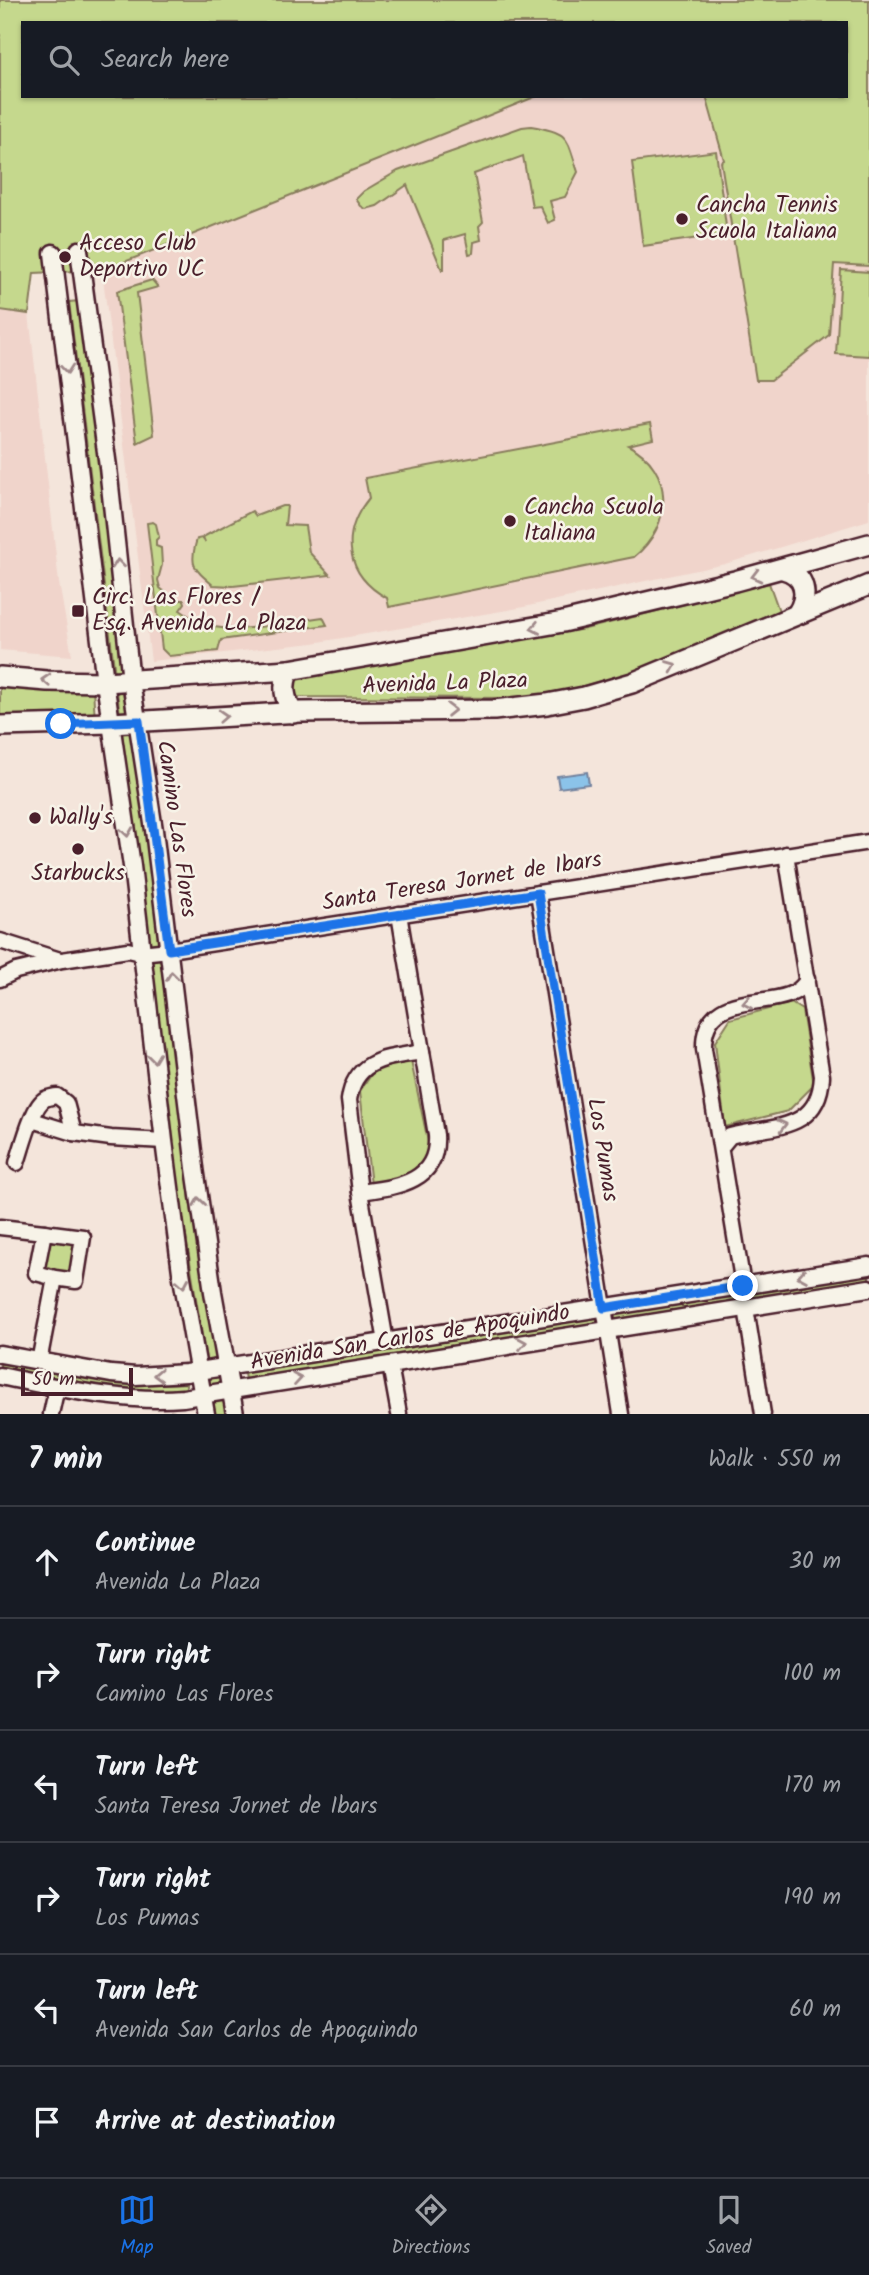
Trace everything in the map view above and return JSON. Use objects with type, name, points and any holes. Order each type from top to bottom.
[{"type":"main road","name":"Avenida La Plaza","points":[[0,677],[105,682],[289,670],[551,624],[660,600],[869,544]]},
{"type":"main road","points":[[783,569],[796,575],[804,587],[804,601],[797,614]]},
{"type":"main road","name":"Avenida La Plaza","points":[[0,726],[293,713],[503,709],[567,701],[632,683],[869,584]]},
{"type":"main road","points":[[289,670],[284,689],[293,713]]},
{"type":"street","name":"Camino Las Flores","points":[[79,250],[108,467],[131,681],[139,721],[200,1205],[235,1414]]},
{"type":"street","points":[[53,253],[181,1272],[206,1414]]},
{"type":"street","points":[[64,335],[89,331]]},
{"type":"street","name":"Santa Teresa Jornet de Ibars","points":[[0,979],[16,971],[62,960],[128,950],[141,953],[169,950],[869,842]]},
{"type":"street","points":[[721,1147],[730,1136],[791,1124],[804,1116],[819,1095],[822,1076],[786,854]]},
{"type":"street","name":"Los Pumas","points":[[538,893],[621,1414]]},
{"type":"street","points":[[360,1192],[408,1182],[424,1172],[433,1158],[436,1135],[399,914]]},
{"type":"street","name":"Santa Teresa Jornet de Ibars","points":[[0,941],[62,960]]},
{"type":"street","points":[[743,1286],[704,1049],[708,1026],[724,1009],[793,994],[802,988],[807,979]]},
{"type":"street","points":[[386,1342],[360,1192],[349,1100],[353,1084],[360,1072],[372,1063],[422,1052]]},
{"type":"street","points":[[17,1163],[32,1120],[40,1103],[46,1098],[57,1096],[66,1103],[74,1133]]},
{"type":"street","points":[[32,1120],[74,1133],[164,1141]]},
{"type":"street","points":[[0,1227],[83,1237],[76,1280],[36,1273],[44,1233]]},
{"type":"street","name":"Avenida San Carlos de Apoquindo","points":[[0,1354],[111,1374],[162,1375],[199,1372],[869,1266]]},
{"type":"street","points":[[38,1362],[55,1278]]},
{"type":"street","name":"Avenida San Carlos de Apoquindo","points":[[0,1376],[57,1387],[139,1398],[168,1399],[869,1288]]},
{"type":"street","points":[[746,1308],[763,1414]]},
{"type":"street","points":[[390,1364],[400,1414]]},
{"type":"street","points":[[51,1414],[57,1387]]},
{"type":"shaded area","points":[[869,0],[869,520],[725,564],[519,608],[313,643],[151,661],[102,270],[532,98],[848,98],[848,21]]},
{"type":"shaded area","points":[[0,310],[29,314],[59,583],[72,656],[0,650]]},
{"type":"green space","points":[[0,0],[869,0],[869,266],[834,264],[829,335],[771,380],[756,380],[721,162],[724,160],[707,98],[848,98],[848,21],[21,21],[21,98],[532,98],[112,267],[102,270],[34,273],[29,314],[0,310]]},
{"type":"green space","points":[[531,126],[560,134],[568,144],[578,172],[565,197],[550,201],[555,220],[548,223],[540,206],[532,207],[523,156],[474,174],[483,222],[479,226],[481,240],[474,242],[473,253],[469,254],[465,234],[444,240],[444,270],[407,185],[377,206],[366,209],[356,199],[364,191],[398,171]]},
{"type":"green space","points":[[716,151],[727,234],[643,246],[632,162]]},
{"type":"green space","points":[[841,270],[869,272],[869,356],[836,354]]},
{"type":"green space","points":[[152,280],[158,287],[137,293],[154,435],[137,443],[117,291]]},
{"type":"green space","points":[[79,301],[125,666],[166,949],[190,1201],[226,1414],[215,1414],[179,1195],[69,302]]},
{"type":"green space","points":[[650,424],[653,439],[628,445],[643,455],[654,468],[661,483],[662,514],[647,544],[634,557],[389,607],[387,598],[362,578],[355,565],[351,539],[360,511],[369,498],[365,478]]},
{"type":"green space","points":[[287,506],[285,525],[305,526],[309,552],[330,575],[233,586],[213,585],[197,570],[193,555],[197,539],[202,538],[205,542],[203,537],[252,511],[256,516]]},
{"type":"green space","points":[[153,522],[159,537],[156,546],[161,548],[162,565],[158,580],[160,588],[175,600],[184,600],[180,610],[192,618],[210,626],[240,629],[323,617],[327,625],[221,640],[218,651],[169,656],[162,649],[147,523]]},
{"type":"green space","points":[[769,583],[779,611],[630,673],[576,688],[523,698],[296,697],[293,676],[585,629]]},
{"type":"green space","points":[[0,685],[93,688],[95,720],[0,723]]},
{"type":"green space","points":[[791,1003],[802,1010],[814,1085],[788,1111],[725,1127],[715,1042],[730,1019]]},
{"type":"green space","points":[[411,1061],[431,1156],[418,1172],[371,1185],[360,1091],[376,1068]]},
{"type":"green space","points":[[47,1237],[78,1242],[72,1275],[42,1270]]},
{"type":"green space","points":[[869,1272],[869,1280],[617,1321],[614,1319],[616,1313]]},
{"type":"green space","points":[[596,1317],[599,1322],[597,1324],[245,1380],[244,1373]]},
{"type":"green space","points":[[0,1360],[116,1381],[186,1383],[186,1391],[139,1390],[69,1381],[0,1368]]},
{"type":"water","points":[[587,772],[589,784],[559,788],[557,776]]},
{"type":"place","name":"Cancha Tennis Scuola Italiana","points":[[682,219]]},
{"type":"place","name":"Acceso Club Deportivo UC","points":[[65,257]]},
{"type":"place","name":"Cancha Scuola Italiana","points":[[510,521]]},
{"type":"place","name":"Circ. Las Flores / Esq. Avenida La Plaza","points":[[78,611]]},
{"type":"place","name":"Wally's","points":[[35,818]]},
{"type":"place","name":"Starbucks","points":[[78,849]]},
{"type":"route","points":[[61,724],[139,721],[169,950],[538,893],[604,1308],[743,1286]]}]
